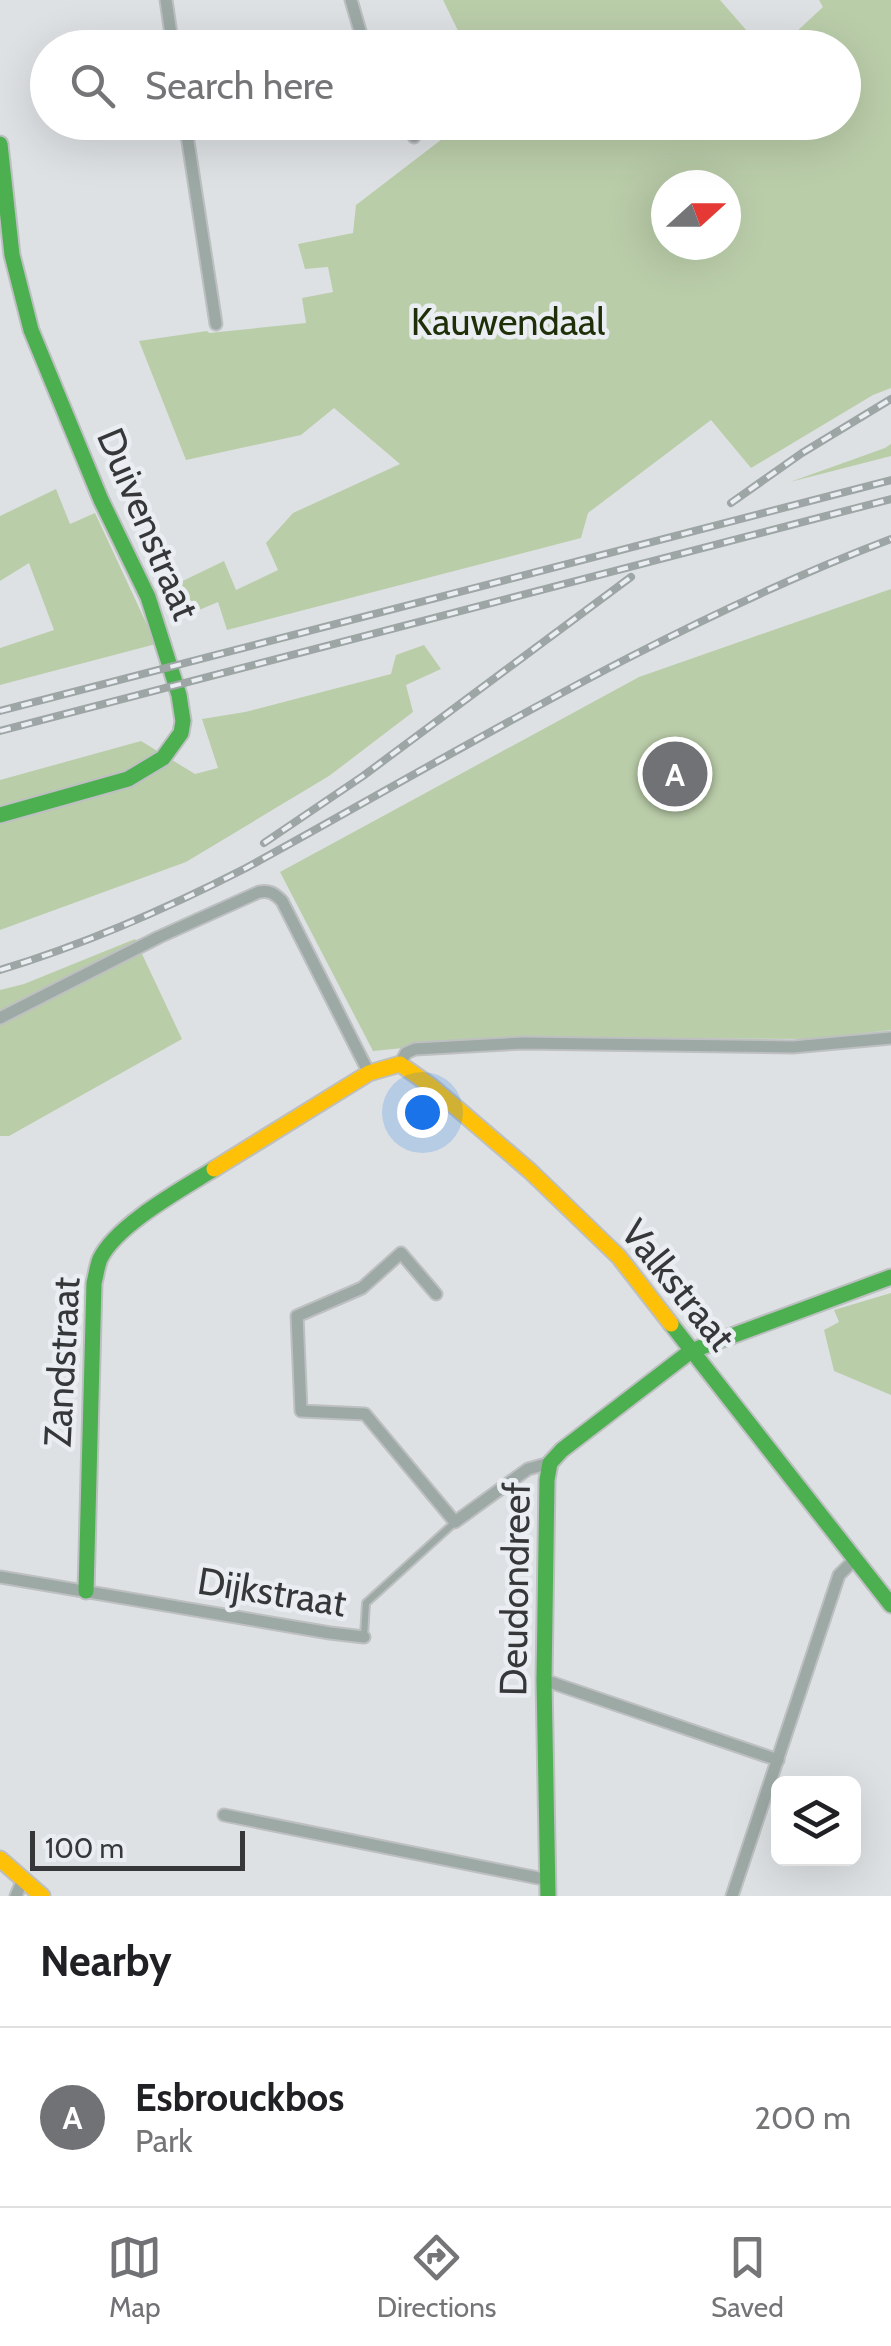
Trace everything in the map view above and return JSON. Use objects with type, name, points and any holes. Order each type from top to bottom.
[{"type":"street","points":[[166,0],[170,30]]},
{"type":"street","points":[[351,0],[360,30]]},
{"type":"street","points":[[188,140],[216,324]]},
{"type":"street","name":"Duivenstraat","points":[[0,144],[6,257],[30,330],[101,500],[148,597],[179,695],[183,721],[181,733],[163,758],[128,779],[0,815]]},
{"type":"street","points":[[0,1018],[159,937],[266,891],[282,900],[369,1072],[400,1064],[406,1052],[415,1049],[523,1044],[804,1046],[891,1038]]},
{"type":"street","name":"Valkstraat","points":[[400,1064],[530,1172],[619,1257],[891,1606]]},
{"type":"street","name":"Zandstraat","points":[[86,1591],[94,1282],[100,1259],[152,1207],[369,1072]]},
{"type":"street","points":[[436,1294],[401,1253],[362,1288],[297,1316],[300,1411],[365,1414],[455,1522]]},
{"type":"street","name":"Deudondreef","points":[[548,1888],[544,1680],[550,1463],[691,1351],[891,1276]]},
{"type":"street","name":"Dijkstraat","points":[[455,1522],[528,1469],[550,1463]]},
{"type":"street","points":[[732,1896],[838,1575],[854,1560]]},
{"type":"street","points":[[0,1577],[86,1591]]},
{"type":"street","name":"Dijkstraat","points":[[86,1591],[364,1637]]},
{"type":"street","points":[[544,1680],[778,1760]]},
{"type":"street","points":[[224,1815],[548,1888]]},
{"type":"street","points":[[0,1858],[42,1896]]},
{"type":"street","points":[[16,1896],[23,1879]]},
{"type":"lane","name":"Dijkstraat","points":[[364,1637],[366,1603],[455,1522]]},
{"type":"green space","points":[[443,0],[720,0],[746,30],[458,30]]},
{"type":"green space","name":"Kauwendaal","points":[[819,0],[891,0],[891,388],[751,468],[711,420],[588,513],[581,538],[227,630],[218,602],[180,618],[166,589],[224,561],[236,590],[278,570],[266,543],[293,513],[400,464],[334,408],[301,435],[186,460],[139,341],[306,323],[302,298],[333,292],[328,267],[305,269],[298,244],[353,233],[356,205],[441,140],[861,140],[861,30],[798,30],[823,7]]},
{"type":"green space","points":[[891,444],[891,456],[790,482],[885,448]]},
{"type":"green space","points":[[56,489],[70,524],[95,513],[156,644],[0,685],[0,648],[54,630],[29,563],[0,581],[0,516]]},
{"type":"green space","points":[[891,589],[891,1030],[814,1039],[505,1038],[373,1051],[280,872],[639,677]]},
{"type":"green space","points":[[424,645],[441,669],[406,685],[413,712],[329,776],[186,862],[0,930],[0,780],[141,741],[195,774],[218,768],[202,719],[245,712],[391,674],[396,655]]},
{"type":"green space","points":[[135,939],[182,1039],[9,1136],[0,1136],[0,990]]},
{"type":"green space","points":[[891,1293],[891,1395],[834,1371],[824,1330],[839,1322],[834,1310]]},
{"type":"railway","points":[[731,503],[802,453],[891,399]]},
{"type":"railway","points":[[0,711],[891,480]]},
{"type":"railway","points":[[0,731],[891,499]]},
{"type":"railway","points":[[0,970],[95,937],[216,883],[643,650],[724,610],[891,539]]},
{"type":"railway","points":[[264,843],[363,776],[631,577]]},
{"type":"traffic: fast","points":[[0,144],[12,255],[31,330],[101,500],[148,597],[179,695],[183,721],[181,733],[163,758],[128,779],[0,815]]},
{"type":"traffic: fast","points":[[86,1591],[94,1283],[99,1262],[120,1233],[214,1169]]},
{"type":"traffic: fast","points":[[548,1896],[544,1680],[550,1463],[691,1351],[891,1277]]},
{"type":"traffic: fast","points":[[671,1324],[891,1605]]},
{"type":"traffic: slow","points":[[214,1169],[369,1073],[400,1064],[530,1171],[619,1257],[671,1324]]},
{"type":"traffic: slow","points":[[0,1859],[42,1896]]},
{"type":"place","name":"Esbrouckbos","points":[[675,774]]}]
